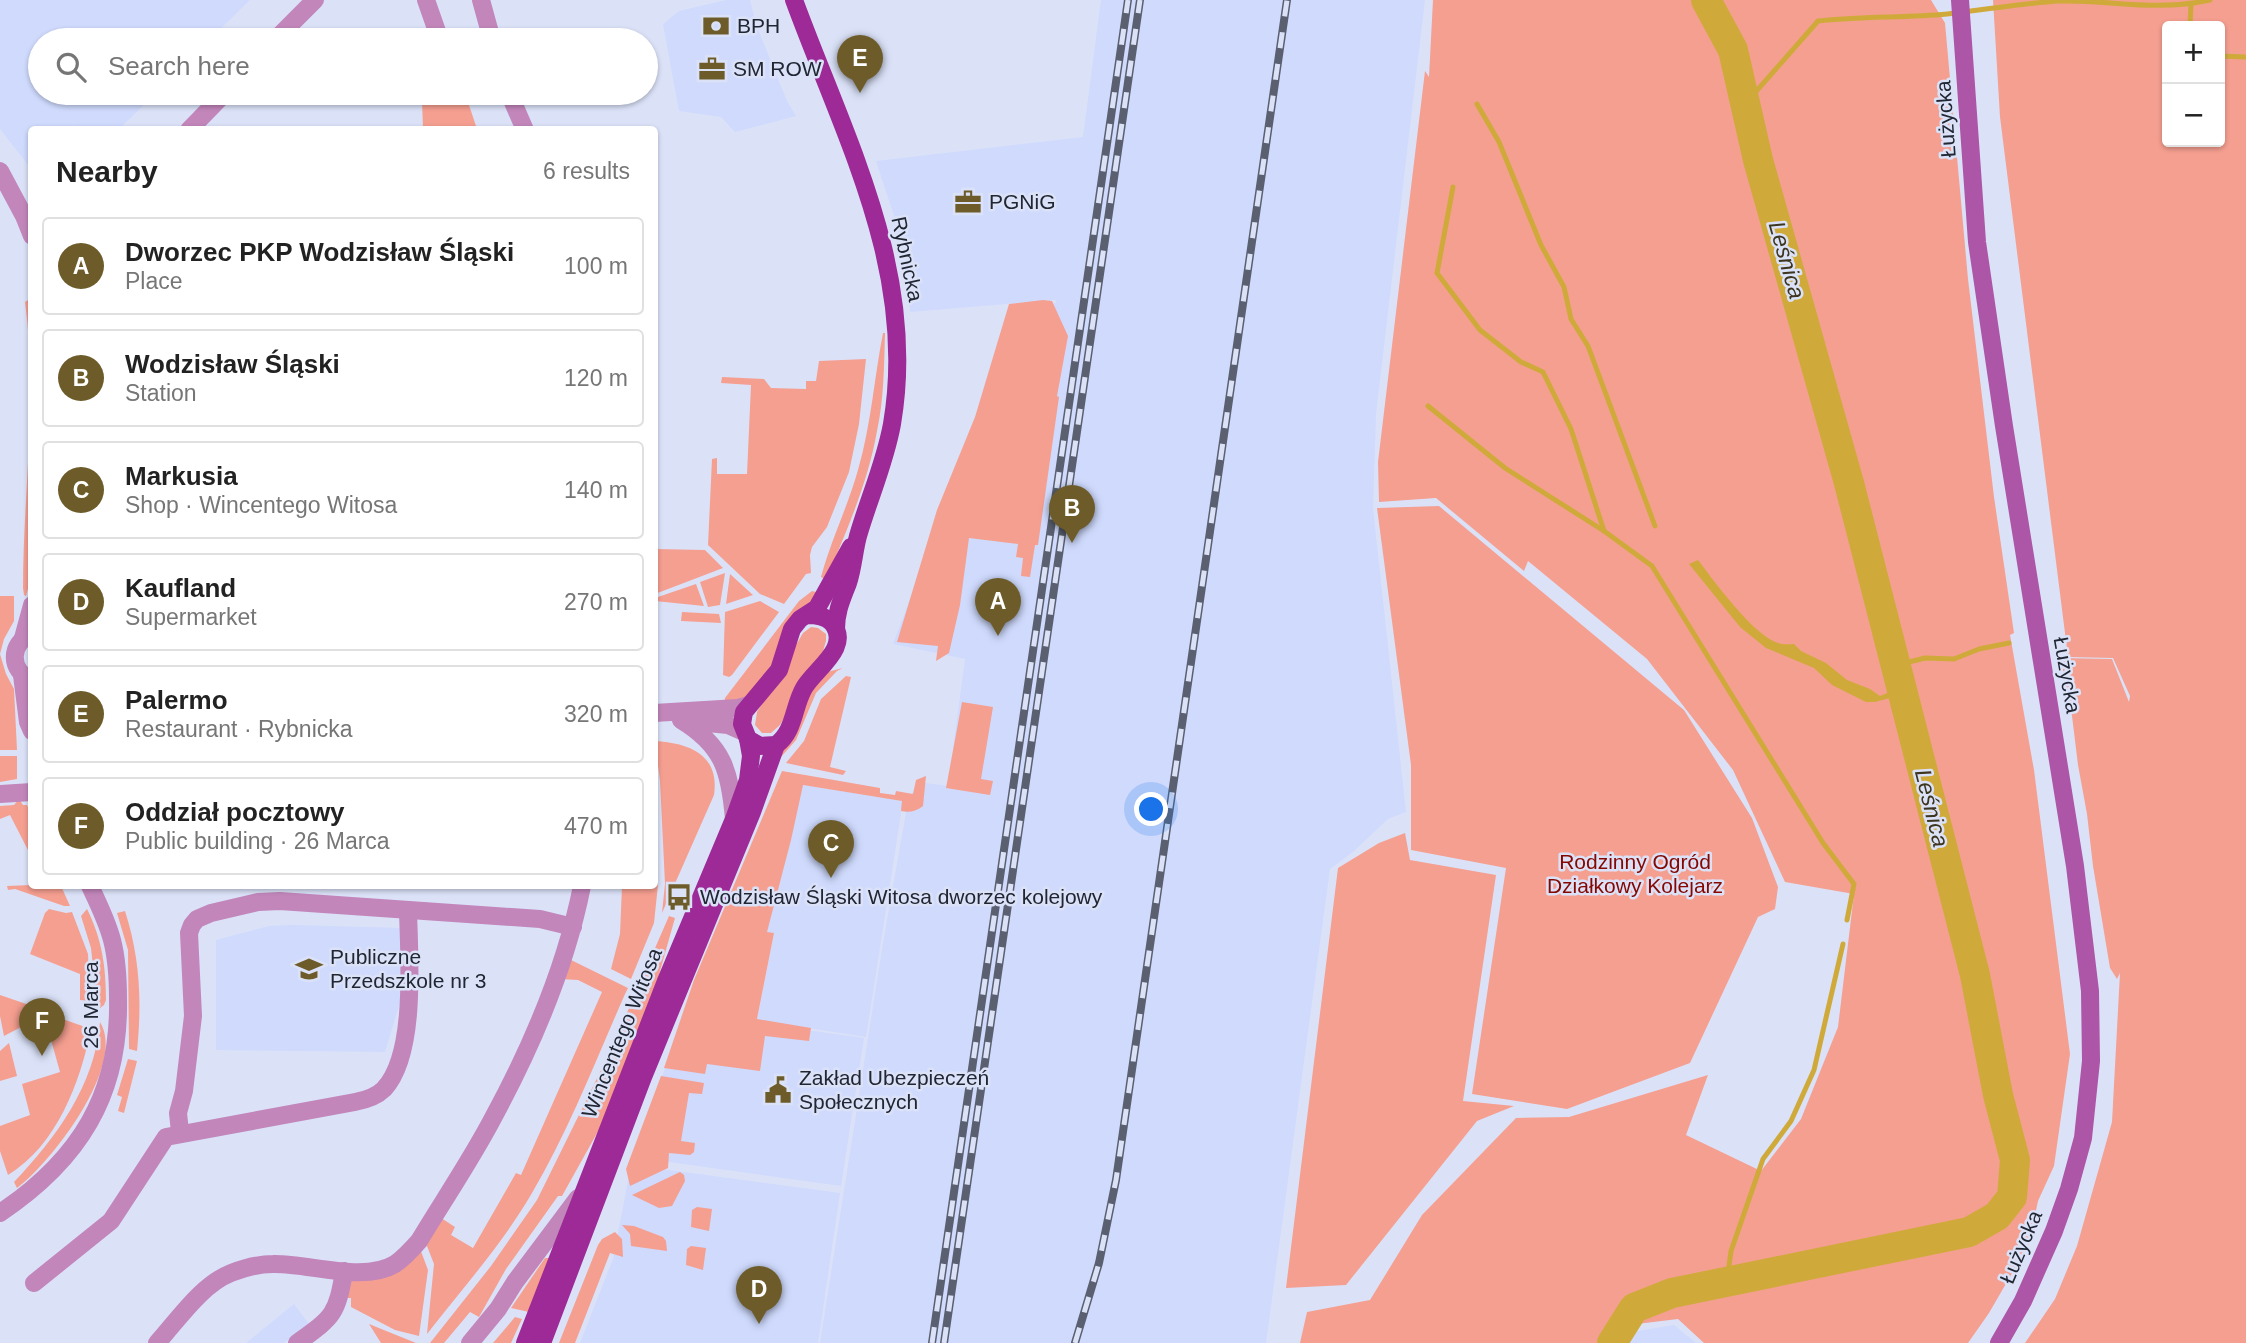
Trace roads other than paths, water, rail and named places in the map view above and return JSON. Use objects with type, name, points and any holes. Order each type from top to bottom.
[{"type":"main road","name":"Rybnicka","points":[[794,0],[879,226],[894,294],[898,369],[892,424],[881,470],[858,536],[848,582],[836,616],[836,629]]},
{"type":"main road","name":"Łużycka","points":[[1960,0],[1977,242],[2077,878],[2090,991],[2091,1061],[2083,1138],[2070,1189],[2023,1301],[1999,1343]]},
{"type":"main road","name":"Rybnicka","points":[[750,705],[779,670],[792,629],[822,600],[858,536]]},
{"type":"main road","points":[[807,615],[826,618],[836,629]]},
{"type":"main road","name":"Wincentego Witosa","points":[[542,1343],[643,1077],[752,812],[776,745],[788,734],[806,684],[835,649],[838,635],[836,629]]},
{"type":"main road","name":"Wincentego Witosa","points":[[525,1343],[666,981],[748,780],[751,757],[742,718],[750,705]]},
{"type":"main road","points":[[746,736],[760,746],[776,745]]},
{"type":"street","points":[[287,28],[315,0]]},
{"type":"street","points":[[426,0],[436,28]]},
{"type":"street","points":[[481,0],[489,28]]},
{"type":"street","points":[[193,126],[213,105]]},
{"type":"street","points":[[514,105],[523,126]]},
{"type":"street","points":[[0,171],[28,226]]},
{"type":"street","points":[[27,636],[18,644],[14,656],[17,668],[27,677],[28,722]]},
{"type":"street","points":[[658,714],[750,705]]},
{"type":"street","points":[[658,715],[728,725],[746,736]]},
{"type":"street","points":[[681,720],[706,738],[722,760],[729,779],[734,819]]},
{"type":"street","points":[[0,794],[28,792]]},
{"type":"street","name":"26 Marca","points":[[0,1213],[38,1186],[61,1162],[93,1115],[110,1076],[118,1027],[116,964],[112,941],[91,889]]},
{"type":"street","points":[[157,1343],[211,1284],[229,1274],[251,1266],[273,1264],[344,1271],[378,1270],[394,1265],[419,1241],[492,1120],[516,1072],[545,1006],[573,927],[581,889]]},
{"type":"street","points":[[180,1132],[178,1113],[186,1080],[193,1016],[189,933],[197,919],[258,902],[280,901],[540,919],[573,927]]},
{"type":"street","points":[[34,1283],[111,1221],[166,1137],[180,1132],[355,1102],[377,1095],[386,1087],[398,1061],[409,1013],[408,910]]},
{"type":"street","points":[[470,1343],[585,1189]]},
{"type":"street","points":[[297,1343],[334,1314],[339,1302],[344,1271]]},
{"type":"waterway","name":"Leśnica","points":[[1612,1343],[1634,1308],[1672,1293],[1969,1232],[1997,1216],[2012,1197],[2015,1160],[1998,1095],[1975,975],[1849,483],[1758,160],[1733,50],[1706,0]]},
{"type":"waterway","points":[[1745,104],[1818,21],[1947,14],[2060,1],[2171,5],[2210,0]]},
{"type":"waterway","points":[[2190,21],[2191,4]]},
{"type":"waterway","points":[[2225,56],[2246,57]]},
{"type":"waterway","points":[[1477,104],[1499,142],[1541,245],[1564,287],[1571,319],[1588,346],[1655,526]]},
{"type":"waterway","points":[[1453,187],[1437,273],[1480,330],[1521,362],[1543,372],[1571,429],[1604,531],[1652,566],[1823,843],[1854,884],[1847,920]]},
{"type":"waterway","points":[[1428,406],[1505,468],[1604,531]]},
{"type":"waterway","points":[[1897,665],[1925,658],[1954,659],[1979,649],[2009,643]]},
{"type":"waterway","points":[[1727,1281],[1731,1251],[1763,1159],[1791,1121],[1814,1070],[1843,944]]},
{"type":"railway","points":[[932,1343],[1128,0]]},
{"type":"railway","points":[[944,1343],[1140,0]]},
{"type":"railway","points":[[1075,1343],[1099,1263],[1116,1180],[1287,0]]},
{"type":"place","name":"BPH","points":[[716,26]]},
{"type":"place","name":"SM ROW","points":[[712,69]]},
{"type":"place","name":"Palermo","points":[[860,93]]},
{"type":"place","name":"PGNiG","points":[[968,202]]},
{"type":"place","name":"Wodzisław Śląski","points":[[1072,543]]},
{"type":"place","name":"Dworzec PKP Wodzisław Śląski","points":[[998,636]]},
{"type":"place","name":"Markusia","points":[[831,878]]},
{"type":"place","name":"Wodzisław Śląski Witosa dworzec kolejowy","points":[[679,897]]},
{"type":"place","name":"Publiczne Przedszkole nr 3","points":[[309,969]]},
{"type":"place","name":"Oddział pocztowy","points":[[42,1056]]},
{"type":"place","name":"Zakład Ubezpieczeń Społecznych","points":[[778,1090]]},
{"type":"place","name":"Kaufland","points":[[759,1324]]},
{"type":"park label","name":"Rodzinny Ogród Działkowy Kolejarz","points":[[1635,874]]}]
